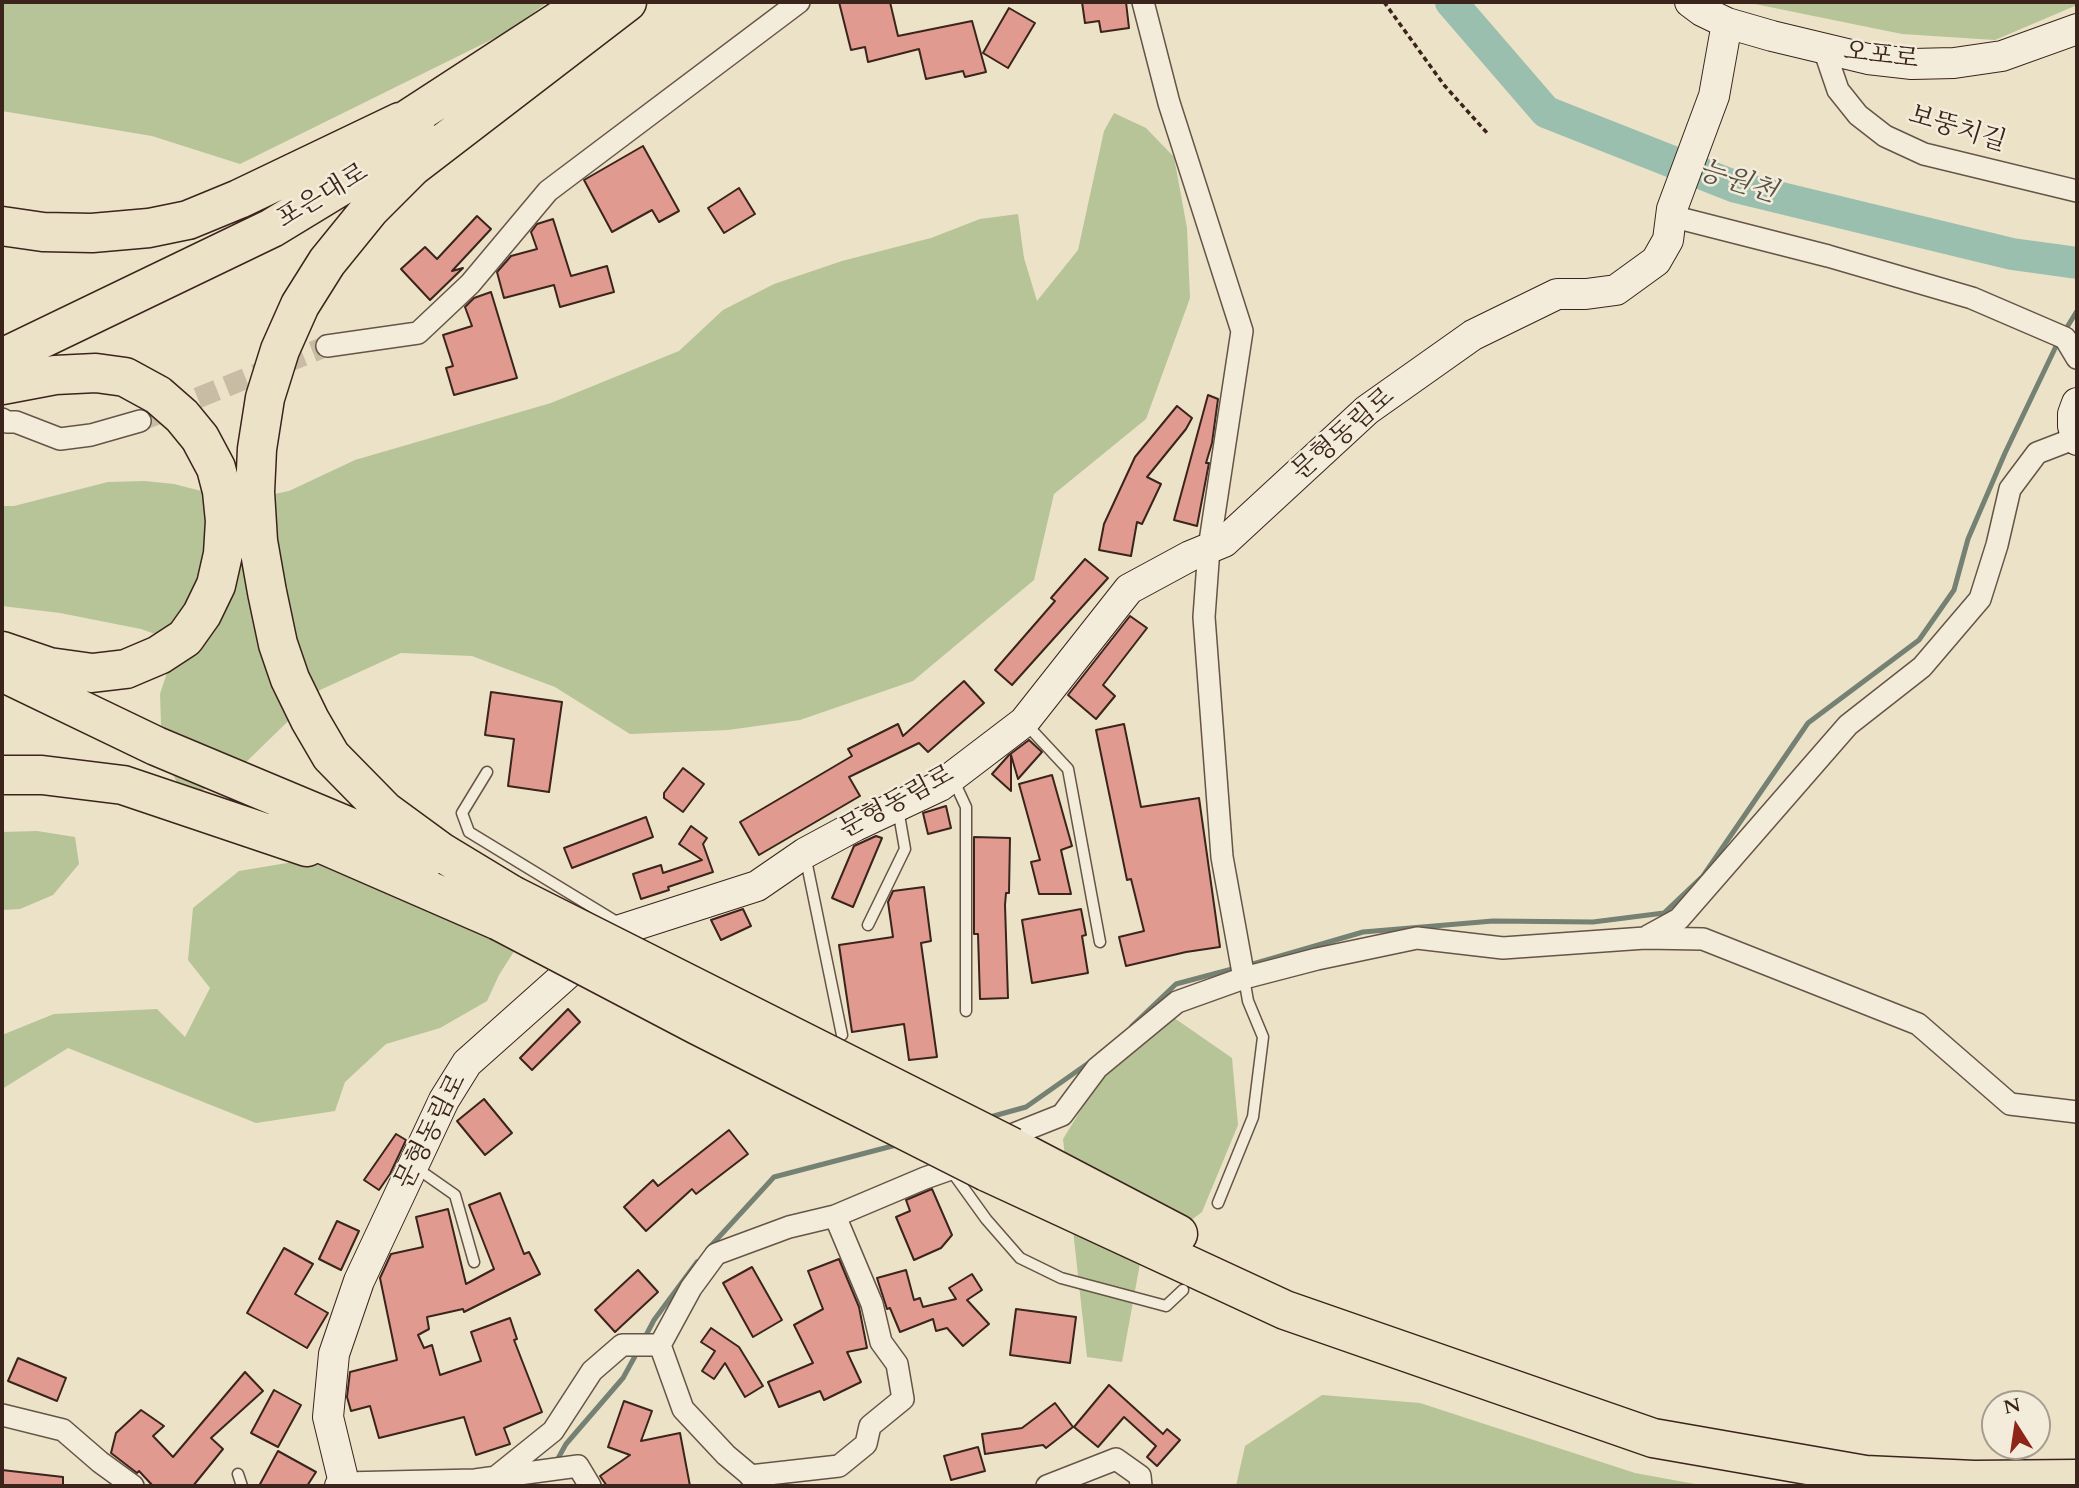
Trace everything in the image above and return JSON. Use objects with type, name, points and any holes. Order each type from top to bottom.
[{"type":"highway","name":"포은대로","points":[[2,334],[248,217],[424,111],[588,2]]},
{"type":"highway","name":"포은대로","points":[[2,358],[272,229],[486,98],[626,2]]},
{"type":"highway","points":[[506,908],[441,852],[385,811],[331,756],[310,720],[290,679],[278,644],[267,592],[258,541],[255,492],[257,449],[265,398],[280,350],[300,305],[327,262],[370,209],[412,167],[626,2]]},
{"type":"highway","points":[[2,226],[43,232],[92,233],[149,228],[188,220],[239,199],[424,111]]},
{"type":"highway","points":[[2,385],[55,375],[96,373],[125,377],[158,395],[182,416],[200,438],[216,468],[225,521],[223,554],[216,585],[202,614],[186,638],[159,655],[126,668],[92,673],[48,667],[2,651]]},
{"type":"highway","points":[[2,672],[506,908],[983,1163],[1285,1310],[1653,1438],[1865,1475],[1974,1480],[2077,1479]]},
{"type":"highway","points":[[2,696],[136,761],[398,878]]},
{"type":"highway","points":[[2,775],[42,775],[124,785],[398,878],[506,908]]},
{"type":"highway","points":[[983,1163],[1287,1290],[1639,1410],[1832,1447],[1978,1458],[2077,1455]]},
{"type":"street","points":[[327,346],[418,333],[470,284],[548,191],[799,2]]},
{"type":"street","points":[[1143,2],[1169,103],[1242,331],[1209,548],[1204,617],[1220,844],[1244,978]]},
{"type":"street","name":"오포로","points":[[1690,2],[1727,23],[1868,59],[1912,64],[1954,63],[2002,56],[2077,29]]},
{"type":"street","name":"문형동림로","points":[[342,1484],[328,1417],[334,1354],[359,1281],[444,1100],[467,1063],[614,932],[757,886],[805,853],[940,786],[1024,722],[1129,589],[1224,542],[1367,410],[1473,335],[1557,294],[1616,290],[1656,261],[1668,240],[1671,212],[1714,96],[1727,23]]},
{"type":"street","name":"보뚱치길","points":[[1824,49],[1838,90],[1858,115],[1885,136],[1924,154],[2077,191]]},
{"type":"street","points":[[1671,212],[1972,298],[2065,338],[2077,358]]},
{"type":"street","points":[[1645,938],[1679,919],[1848,725],[1922,667],[1979,599],[1997,545],[2010,489],[2037,453],[2077,439],[2073,414],[2077,403]]},
{"type":"street","points":[[2,419],[61,439],[91,435],[140,421]]},
{"type":"street","points":[[983,1163],[959,1166],[982,1146],[1062,1115],[1097,1068],[1177,1002],[1244,978],[1418,937],[1503,948],[1645,938],[1703,939],[1918,1024],[2010,1104],[2077,1112]]},
{"type":"street","points":[[657,1345],[691,1288],[716,1254],[789,1227],[835,1216],[983,1163]]},
{"type":"street","points":[[657,1345],[682,1409],[726,1455],[757,1481],[839,1466],[866,1444],[870,1426],[903,1399],[897,1364],[881,1342],[872,1304],[835,1216]]},
{"type":"street","points":[[497,1476],[553,1431],[592,1371],[622,1345],[657,1345]]},
{"type":"street","points":[[2,1415],[63,1430],[133,1486]]},
{"type":"street","points":[[1047,1486],[1116,1459],[1140,1476],[1141,1486]]},
{"type":"street","points":[[342,1484],[475,1480],[578,1466],[590,1486]]},
{"type":"lane","points":[[1024,722],[1068,769],[1100,942]]},
{"type":"lane","points":[[487,772],[461,813],[469,832],[626,928]]},
{"type":"lane","points":[[952,777],[966,807],[966,1011]]},
{"type":"lane","points":[[868,925],[905,849],[897,806]]},
{"type":"lane","points":[[805,853],[842,1035]]},
{"type":"lane","points":[[1218,1203],[1253,1117],[1263,1037],[1248,1001],[1244,978]]},
{"type":"lane","points":[[983,1163],[986,1219],[1020,1258],[1062,1278],[1166,1306],[1183,1290]]},
{"type":"lane","points":[[413,1166],[456,1195],[474,1262]]},
{"type":"lane","points":[[238,1474],[242,1486]]},
{"type":"path","points":[[1384,2],[1444,85],[1488,134]]},
{"type":"green space","points":[[2,2],[548,2],[505,33],[240,164],[152,136],[2,111]]},
{"type":"green space","points":[[1745,2],[2077,2],[2077,5],[1995,40],[1902,34]]},
{"type":"green space","points":[[1114,113],[1146,128],[1174,157],[1187,228],[1190,298],[1146,419],[1054,494],[1034,580],[913,681],[800,720],[728,730],[630,734],[555,687],[472,656],[401,653],[320,690],[239,769],[186,800],[162,753],[160,694],[177,642],[141,629],[60,613],[2,606],[2,506],[14,506],[108,482],[145,481],[174,484],[240,501],[289,491],[355,460],[551,403],[679,351],[723,310],[774,284],[842,261],[931,238],[980,219],[1018,214],[1024,258],[1037,301],[1078,250],[1104,131]]},
{"type":"green space","points":[[37,831],[75,837],[79,864],[53,895],[20,909],[2,910],[2,832]]},
{"type":"green space","points":[[426,857],[532,923],[499,975],[487,1001],[440,1028],[386,1044],[345,1082],[335,1111],[256,1123],[68,1048],[2,1089],[2,1035],[54,1014],[157,1009],[185,1037],[210,988],[188,960],[193,908],[239,871],[305,860]]},
{"type":"green space","points":[[1167,1013],[1232,1058],[1238,1125],[1202,1212],[1141,1258],[1122,1362],[1087,1357],[1063,1139],[1098,1082]]},
{"type":"green space","points":[[1322,1395],[1420,1403],[1635,1473],[1706,1486],[1236,1486],[1245,1446]]},
{"type":"building","points":[[839,2],[890,2],[898,36],[972,21],[986,72],[965,77],[963,71],[926,79],[919,49],[868,62],[865,47],[851,50]]},
{"type":"building","points":[[1082,2],[1126,2],[1129,28],[1101,32],[1099,21],[1085,23]]},
{"type":"building","points":[[1009,8],[1035,23],[1008,68],[983,53]]},
{"type":"building","points":[[643,146],[679,211],[659,222],[652,210],[612,232],[584,180]]},
{"type":"building","points":[[739,188],[755,214],[724,233],[708,208]]},
{"type":"building","points":[[477,216],[491,229],[452,271],[463,268],[430,300],[401,269],[425,247],[437,259]]},
{"type":"building","points":[[553,219],[571,276],[607,266],[614,292],[560,307],[554,285],[504,298],[497,272],[511,256],[537,249],[531,232],[537,224]]},
{"type":"building","points":[[491,292],[517,378],[454,395],[446,368],[453,366],[443,335],[472,326],[465,307],[474,298]]},
{"type":"building","points":[[1208,395],[1218,399],[1197,526],[1174,520]]},
{"type":"building","points":[[1177,406],[1192,418],[1147,477],[1161,484],[1142,524],[1137,522],[1131,556],[1099,550],[1104,524],[1135,457]]},
{"type":"building","points":[[1085,559],[1108,578],[1012,685],[995,670],[1055,601],[1051,598]]},
{"type":"building","points":[[1130,616],[1147,628],[1103,685],[1115,696],[1096,719],[1068,695]]},
{"type":"building","points":[[964,681],[984,703],[928,752],[919,743],[849,777],[860,796],[759,855],[740,822],[852,756],[848,749],[898,724],[903,736]]},
{"type":"building","points":[[491,692],[562,702],[549,792],[508,786],[514,739],[485,735]]},
{"type":"building","points":[[1124,724],[1141,807],[1199,798],[1220,947],[1126,966],[1119,937],[1144,931],[1131,879],[1127,880],[1096,730]]},
{"type":"building","points":[[1029,740],[1042,752],[1018,779],[1011,755],[1011,791],[992,774],[1009,755]]},
{"type":"building","points":[[683,768],[704,784],[683,812],[664,798],[664,793]]},
{"type":"building","points":[[1052,775],[1072,846],[1061,850],[1071,894],[1039,894],[1031,862],[1040,860],[1019,784]]},
{"type":"building","points":[[946,806],[951,828],[928,834],[923,813]]},
{"type":"building","points":[[646,817],[653,837],[572,868],[564,848]]},
{"type":"building","points":[[691,826],[707,838],[703,844],[713,872],[641,899],[633,874],[661,865],[663,873],[702,860],[679,844]]},
{"type":"building","points":[[876,836],[882,838],[853,907],[832,898],[854,846]]},
{"type":"building","points":[[974,837],[1010,838],[1009,893],[1006,893],[1005,905],[1008,998],[980,999],[978,934],[974,934]]},
{"type":"building","points":[[924,887],[931,941],[921,943],[937,1057],[909,1060],[904,1024],[852,1032],[839,945],[893,937],[888,902],[893,891]]},
{"type":"building","points":[[743,909],[751,926],[721,940],[711,920]]},
{"type":"building","points":[[1081,909],[1086,935],[1082,936],[1088,973],[1032,983],[1022,920]]},
{"type":"building","points":[[568,1009],[580,1022],[532,1070],[520,1058]]},
{"type":"building","points":[[484,1099],[512,1133],[485,1155],[457,1121]]},
{"type":"building","points":[[729,1130],[748,1154],[696,1194],[692,1189],[646,1231],[624,1207],[653,1180],[658,1186]]},
{"type":"building","points":[[396,1134],[406,1140],[379,1190],[364,1180]]},
{"type":"building","points":[[932,1189],[952,1235],[941,1248],[914,1260],[896,1217],[910,1211],[906,1200]]},
{"type":"building","points":[[500,1193],[524,1254],[529,1252],[540,1274],[464,1312],[463,1309],[427,1317],[429,1329],[418,1335],[424,1348],[432,1345],[440,1375],[481,1361],[471,1332],[510,1318],[517,1339],[514,1340],[542,1412],[504,1428],[510,1444],[476,1455],[464,1417],[379,1438],[370,1406],[351,1411],[347,1397],[350,1372],[397,1360],[380,1278],[391,1254],[423,1247],[416,1217],[448,1209],[466,1284],[494,1269],[469,1205]]},
{"type":"building","points":[[337,1221],[359,1231],[341,1270],[319,1259]]},
{"type":"building","points":[[284,1248],[313,1264],[295,1294],[328,1313],[307,1348],[247,1313]]},
{"type":"building","points":[[839,1259],[859,1307],[867,1348],[847,1352],[861,1382],[824,1400],[820,1391],[779,1407],[768,1382],[813,1363],[794,1325],[823,1309],[808,1271]]},
{"type":"building","points":[[752,1267],[782,1320],[753,1337],[723,1283]]},
{"type":"building","points":[[638,1270],[658,1292],[615,1332],[595,1310]]},
{"type":"building","points":[[906,1270],[914,1300],[920,1298],[923,1307],[956,1299],[949,1288],[972,1274],[982,1290],[967,1300],[989,1324],[963,1346],[947,1328],[936,1331],[933,1319],[900,1332],[890,1308],[887,1309],[877,1278]]},
{"type":"building","points":[[1016,1309],[1076,1317],[1070,1363],[1010,1355]]},
{"type":"building","points":[[711,1328],[739,1347],[763,1386],[745,1397],[725,1363],[714,1379],[702,1371],[715,1351],[701,1342]]},
{"type":"building","points":[[18,1358],[66,1378],[57,1401],[8,1381]]},
{"type":"building","points":[[245,1372],[263,1391],[211,1438],[223,1449],[193,1486],[153,1486],[139,1471],[137,1473],[111,1453],[116,1433],[141,1410],[164,1426],[153,1436],[173,1457]]},
{"type":"building","points":[[1109,1385],[1163,1434],[1167,1429],[1180,1440],[1157,1466],[1147,1457],[1156,1446],[1124,1417],[1098,1447],[1074,1427]]},
{"type":"building","points":[[274,1390],[301,1405],[278,1447],[251,1433]]},
{"type":"building","points":[[624,1401],[652,1411],[641,1441],[680,1433],[690,1486],[607,1486],[600,1476],[630,1455],[608,1447]]},
{"type":"building","points":[[1055,1403],[1073,1427],[1046,1448],[1043,1445],[985,1454],[982,1434],[1022,1428]]},
{"type":"building","points":[[978,1447],[985,1471],[951,1480],[944,1456]]},
{"type":"building","points":[[278,1451],[316,1472],[307,1486],[259,1486]]},
{"type":"building","points":[[2,1470],[63,1477],[63,1486],[2,1486]]},
{"type":"waterway","name":"능원천","points":[[1451,2],[1546,112],[1736,187],[2012,254],[2077,263]]},
{"type":"waterway","points":[[2064,332],[2077,311]]},
{"type":"waterway","points":[[1246,966],[1363,932],[1493,921],[1593,922],[1664,913],[1703,876],[1808,723],[1919,640],[1954,590],[1968,539],[2005,453],[2059,340]]},
{"type":"waterway","points":[[1132,1026],[1176,984],[1236,968]]},
{"type":"waterway","points":[[990,1117],[1026,1107],[1090,1062]]},
{"type":"waterway","points":[[708,1249],[774,1177],[900,1144]]},
{"type":"waterway","points":[[643,1341],[654,1320],[697,1262]]},
{"type":"waterway","points":[[556,1462],[566,1444],[623,1378],[639,1349]]},
{"type":"tunnel","points":[[140,421],[327,346]]}]
